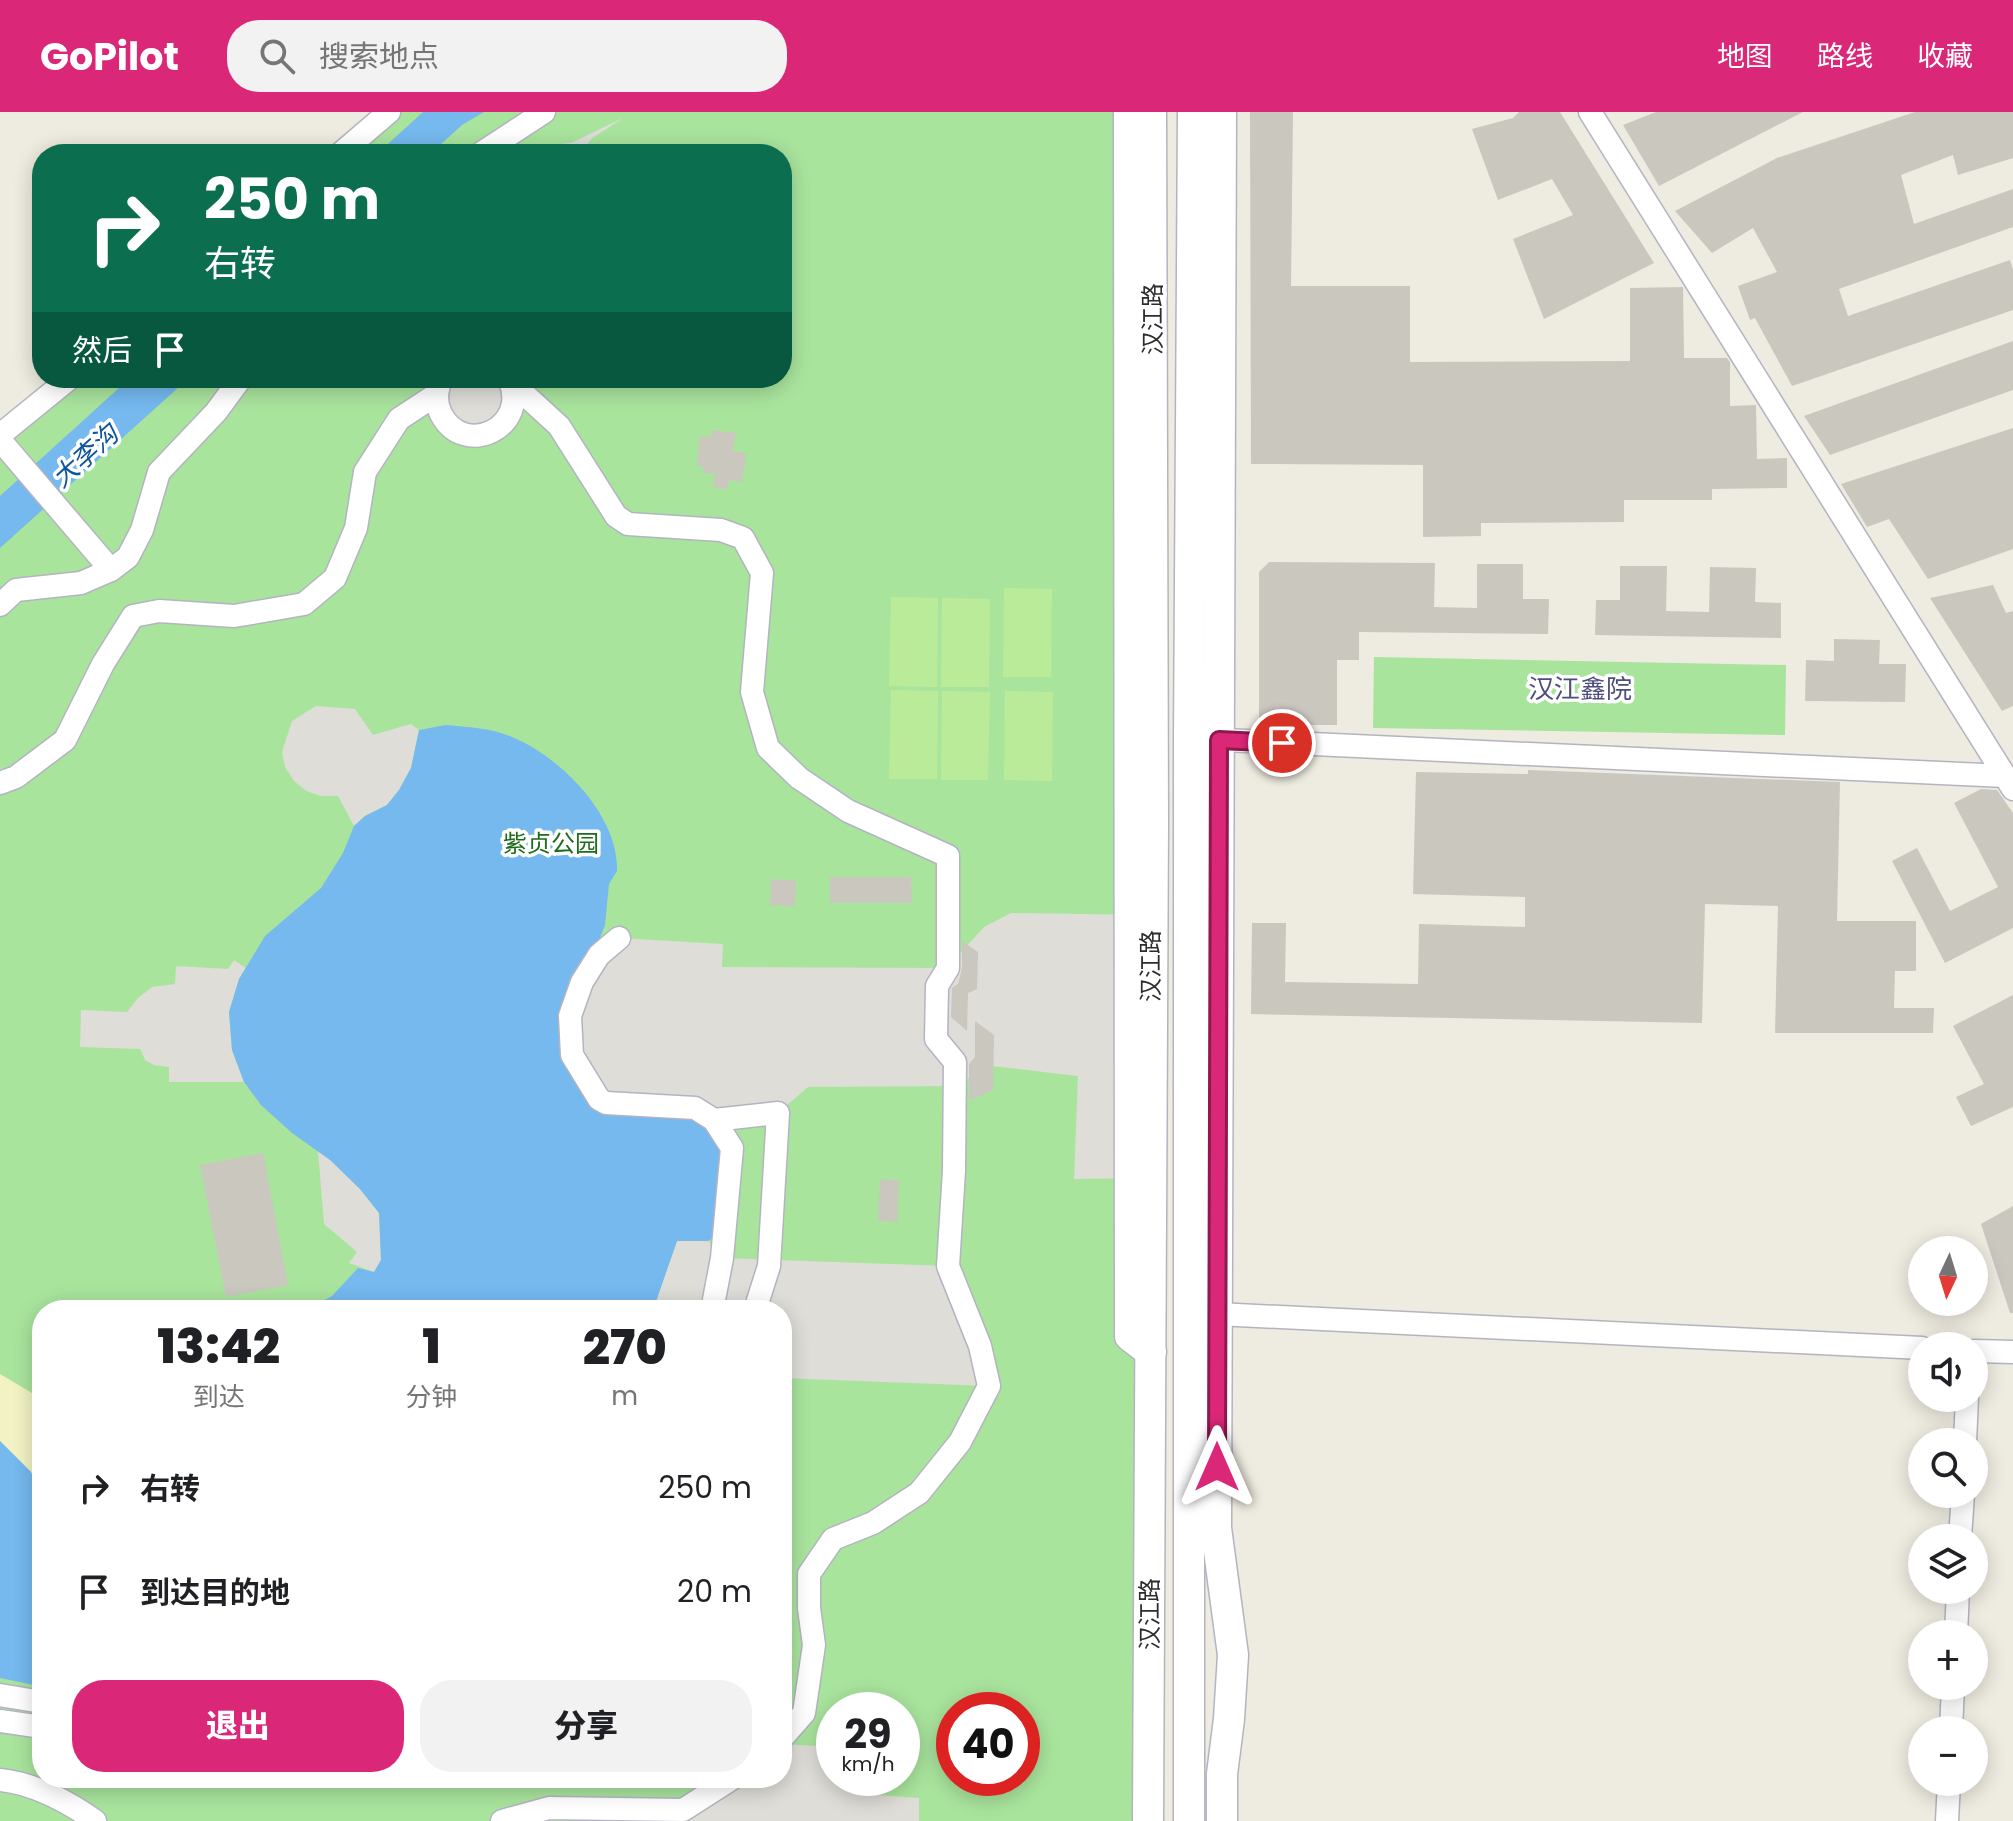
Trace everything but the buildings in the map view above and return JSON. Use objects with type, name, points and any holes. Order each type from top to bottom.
[{"type":"main road","points":[[1129,112],[1130,1336],[1151,1352]]},
{"type":"main road","name":"汉江路","points":[[1148,1821],[1154,555],[1151,112]]},
{"type":"main road","name":"汉江路","points":[[1189,1821],[1204,739],[1193,112]]},
{"type":"main road","points":[[1221,112],[1204,739],[1217,1314],[1216,1528],[1233,1655],[1222,1774],[1222,1821]]},
{"type":"street","points":[[352,144],[389,112]]},
{"type":"street","points":[[495,144],[544,112]]},
{"type":"street","points":[[1590,112],[2009,782]]},
{"type":"street","points":[[59,388],[2,441],[111,570]]},
{"type":"street","points":[[0,605],[16,590],[81,583],[111,570],[128,557],[142,530],[159,472],[216,412],[234,388]]},
{"type":"street","points":[[0,783],[16,777],[65,740],[103,664],[133,616],[159,611],[234,616],[304,604],[335,578],[356,528],[365,472],[399,419],[438,388]]},
{"type":"street","points":[[440,388],[438,406],[451,428],[475,436],[488,434],[508,419],[513,407],[512,388]]},
{"type":"street","points":[[519,388],[559,426],[616,516],[628,524],[721,530],[743,538],[762,573],[752,692],[768,748],[799,778],[848,811],[948,856],[948,968],[937,986],[936,1039],[955,1062],[948,1266],[980,1346],[989,1386],[960,1442],[919,1493],[873,1523],[833,1539],[809,1574],[814,1645],[804,1713],[792,1727]]},
{"type":"street","points":[[1204,739],[2009,782]]},
{"type":"street","points":[[619,938],[599,955],[582,982],[570,1016],[572,1055],[599,1099],[606,1103],[690,1106],[714,1120],[732,1148],[722,1258],[714,1300]]},
{"type":"street","points":[[714,1120],[778,1113],[769,1266],[758,1300]]},
{"type":"street","points":[[1217,1314],[1908,1347]]},
{"type":"street","points":[[1988,1351],[2013,1352]]},
{"type":"street","points":[[0,1695],[32,1700]]},
{"type":"street","points":[[0,1721],[32,1726]]},
{"type":"street","points":[[0,1780],[17,1781],[32,1788]]},
{"type":"street","points":[[33,1788],[78,1808],[95,1821]]},
{"type":"street","points":[[502,1821],[549,1808],[683,1810],[717,1788]]},
{"type":"street","points":[[1947,1821],[1948,1796]]},
{"type":"green space","name":"紫贞公园","points":[[389,112],[1151,112],[1148,1821],[0,1821],[0,435],[58,388],[792,388],[792,144],[352,144]]},
{"type":"green space","points":[[1004,588],[1052,589],[1051,677],[1003,677]]},
{"type":"green space","points":[[891,597],[938,598],[937,687],[889,686]]},
{"type":"green space","points":[[942,598],[990,599],[989,687],[941,687]]},
{"type":"green space","points":[[1374,657],[1786,665],[1785,735],[1373,728]]},
{"type":"green space","points":[[891,690],[938,691],[937,779],[889,779]]},
{"type":"green space","points":[[942,691],[990,692],[988,780],[941,780]]},
{"type":"green space","points":[[1005,691],[1053,692],[1052,781],[1004,780]]},
{"type":"sand","points":[[0,1374],[32,1393],[32,1475],[0,1441]]},
{"type":"shaded area","points":[[623,118],[588,144],[558,144],[571,143]]},
{"type":"shaded area","points":[[444,388],[506,388],[499,428],[451,428]]},
{"type":"shaded area","points":[[316,706],[355,709],[373,735],[411,724],[419,730],[411,768],[399,790],[387,805],[365,816],[354,826],[338,796],[321,796],[306,791],[294,781],[285,767],[282,752],[292,721]]},
{"type":"shaded area","points":[[1011,913],[1151,915],[1151,1178],[1074,1179],[1078,1076],[992,1066],[955,1086],[808,1087],[778,1113],[612,1106],[572,1055],[582,982],[619,938],[723,944],[722,967],[947,968],[984,927]]},
{"type":"shaded area","points":[[234,960],[246,968],[239,979],[229,1012],[232,1050],[244,1082],[169,1082],[169,1067],[145,1060],[140,1049],[80,1047],[81,1010],[127,1012],[152,987],[175,984],[176,966],[228,969]]},
{"type":"shaded area","points":[[318,1151],[360,1189],[379,1213],[381,1260],[374,1272],[349,1263],[357,1252],[324,1224]]},
{"type":"shaded area","points":[[677,1241],[708,1241],[723,1258],[948,1266],[989,1386],[792,1378],[792,1300],[656,1300]]},
{"type":"shaded area","points":[[792,1745],[816,1746],[816,1796],[919,1798],[919,1821],[689,1821],[689,1806],[717,1788],[792,1788]]},
{"type":"water","points":[[423,112],[484,112],[462,125],[441,144],[388,144]]},
{"type":"water","name":"大李沟","points":[[119,388],[178,388],[0,548],[0,496]]},
{"type":"water","points":[[446,725],[480,728],[531,746],[584,791],[608,830],[615,850],[617,871],[609,884],[605,925],[583,962],[562,1021],[594,1103],[694,1112],[709,1133],[724,1145],[727,1160],[713,1238],[708,1241],[677,1241],[656,1300],[325,1300],[358,1268],[374,1272],[381,1260],[379,1213],[330,1160],[292,1133],[261,1105],[244,1082],[232,1050],[229,1012],[239,979],[265,936],[321,888],[343,853],[354,826],[365,816],[387,805],[399,790],[411,768],[419,730]]},
{"type":"water","points":[[0,1441],[32,1475],[32,1685],[0,1678]]},
{"type":"district","name":"汉江鑫院","points":[[1580,689]]},
{"type":"route","points":[[1217,1467],[1219,740],[1282,743]]}]
